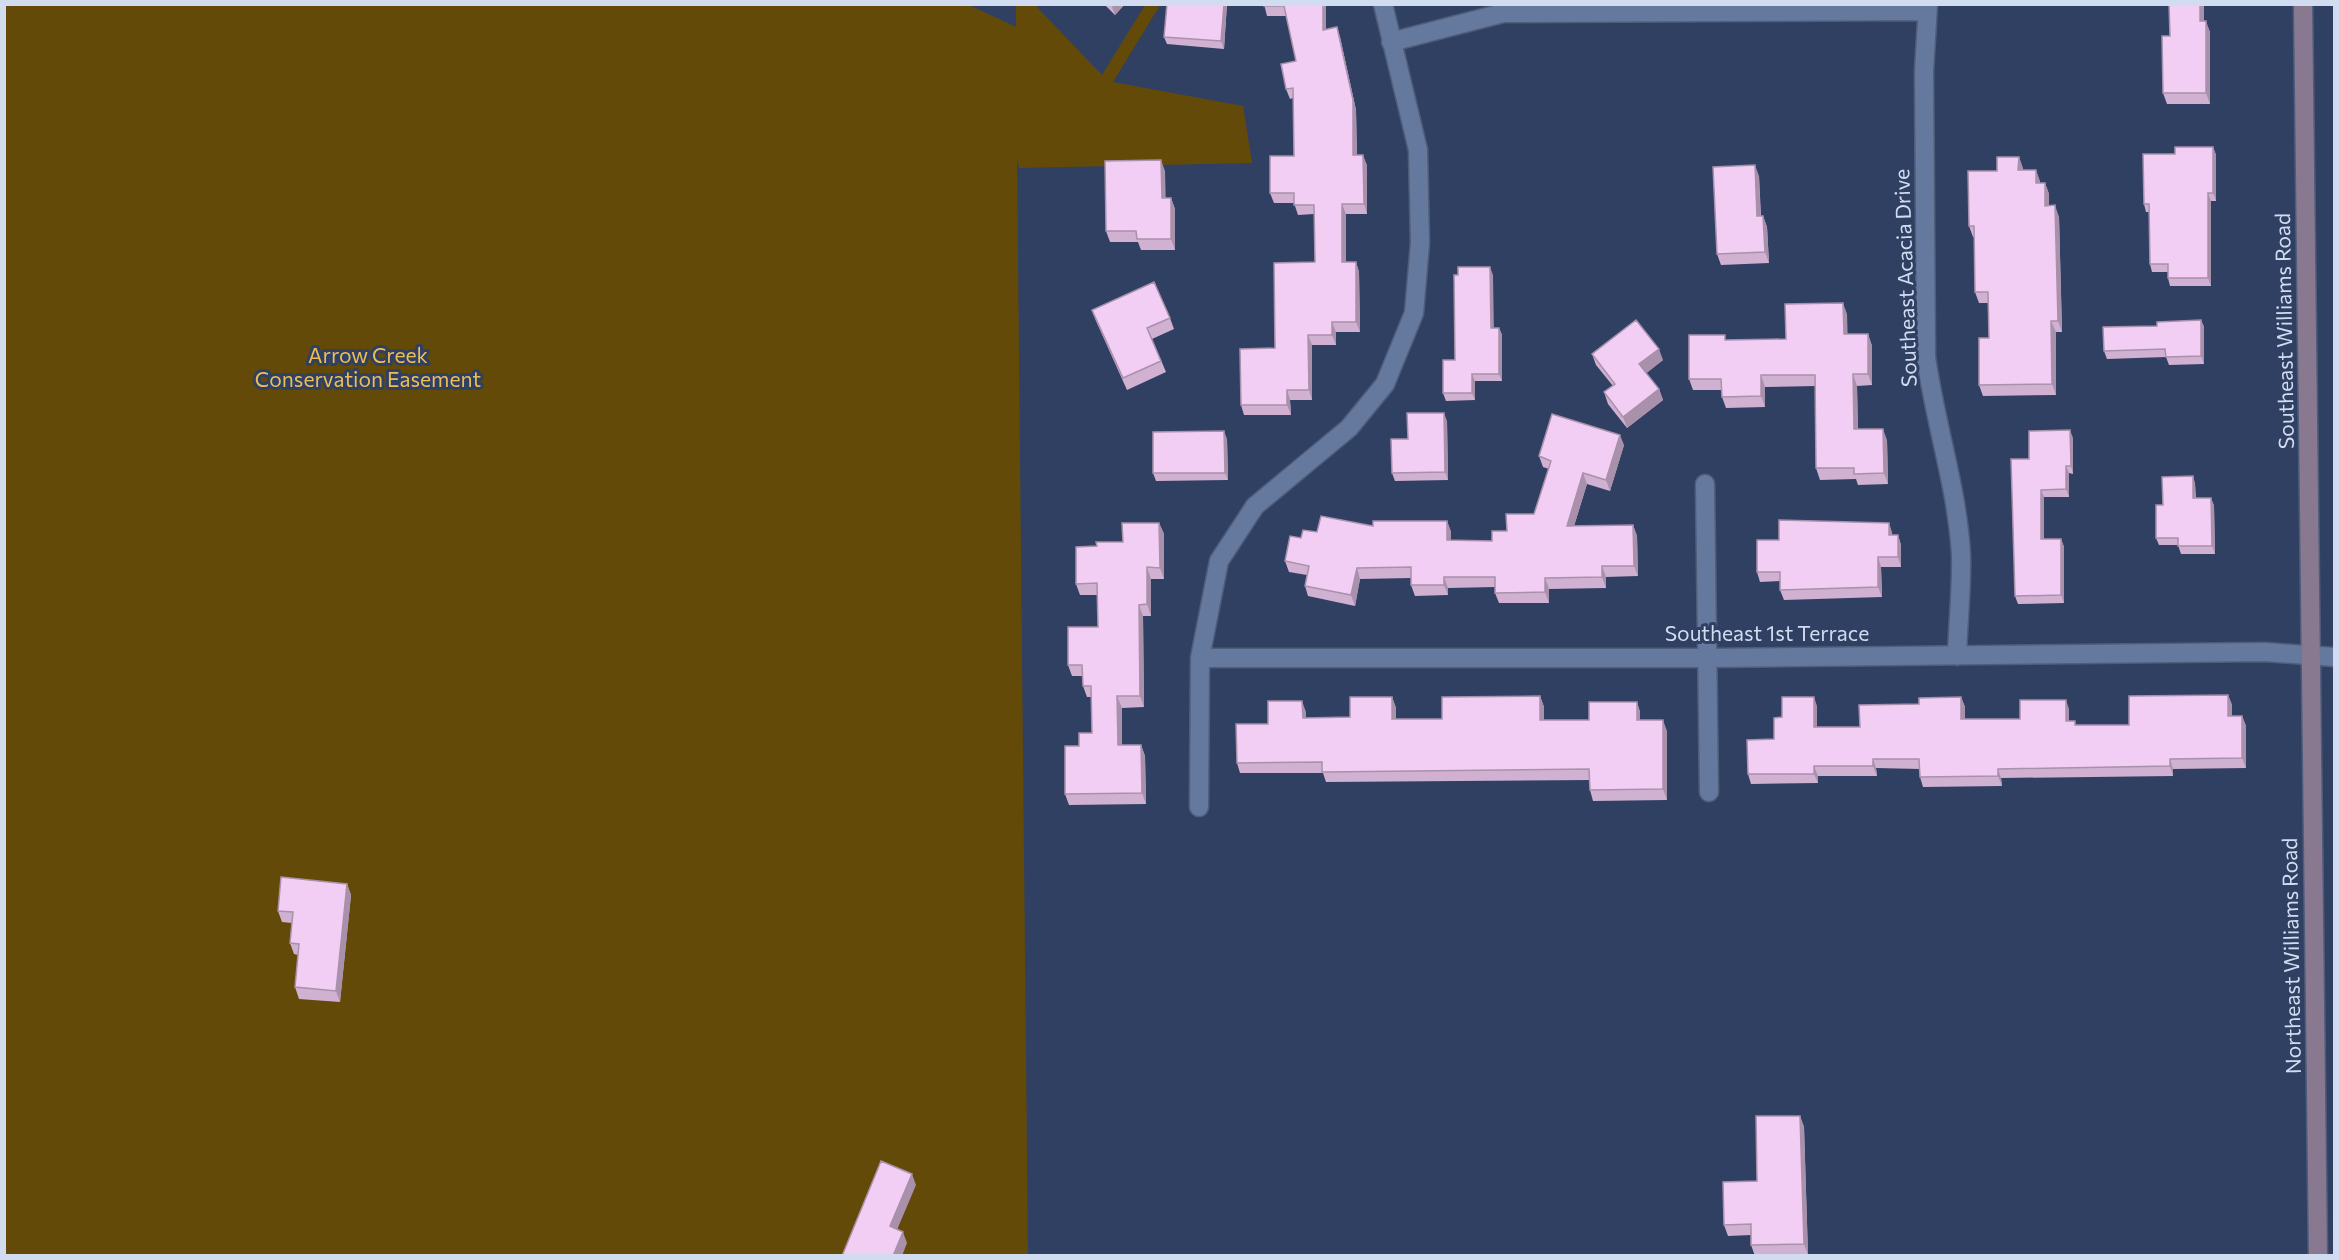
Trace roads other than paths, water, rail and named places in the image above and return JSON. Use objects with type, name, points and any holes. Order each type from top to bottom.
[{"type":"street","points":[[1198,807],[1200,658],[1219,561],[1255,506],[1348,428],[1385,384],[1414,313],[1420,243],[1418,150],[1383,4]]},
{"type":"street","name":"Southeast Williams Road","points":[[2303,4],[2312,657]]},
{"type":"street","points":[[1391,42],[1503,13],[1730,8],[1927,8]]},
{"type":"street","name":"Southeast Acacia Drive","points":[[1927,8],[1924,71],[1926,357],[1933,404],[1950,476],[1960,554],[1957,656]]},
{"type":"street","points":[[1705,484],[1709,792]]},
{"type":"street","name":"Southeast 1st Terrace","points":[[1200,658],[1708,658],[2265,652],[2334,657]]},
{"type":"street","name":"Northeast Williams Road","points":[[2312,657],[2318,1256]]},
{"type":"park label","name":"Arrow Creek Conservation Easement","points":[[368,368]]}]
